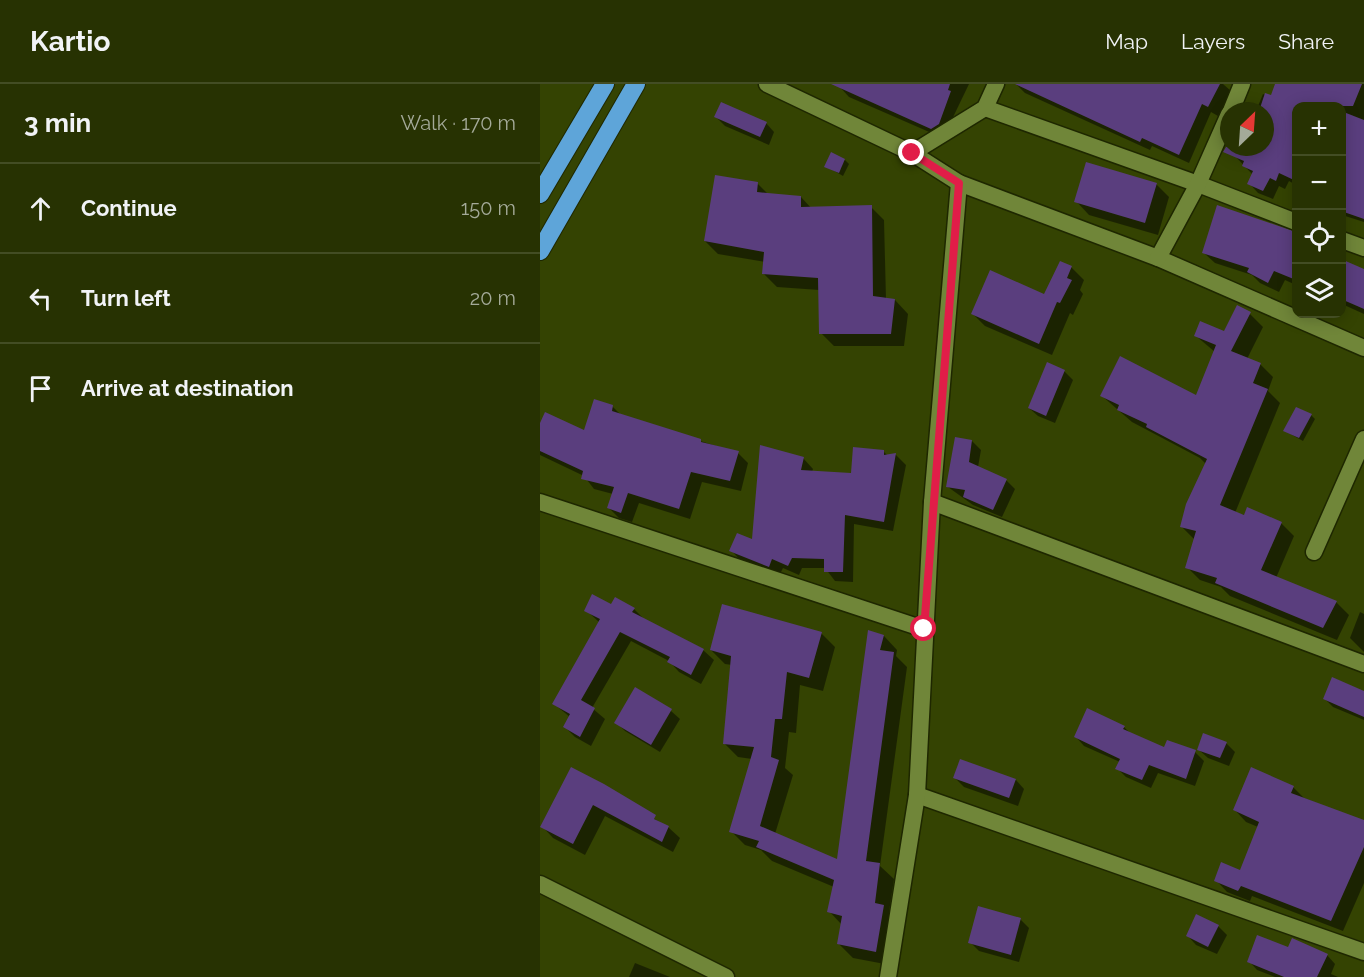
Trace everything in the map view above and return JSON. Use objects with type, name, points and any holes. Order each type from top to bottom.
[{"type":"highway","points":[[540,194],[605,84]]},
{"type":"highway","points":[[540,251],[636,84]]},
{"type":"street","points":[[767,84],[912,153],[959,183],[1158,258],[1364,348]]},
{"type":"street","points":[[912,153],[985,108],[996,84]]},
{"type":"street","points":[[1235,102],[1242,84]]},
{"type":"street","points":[[985,108],[1198,184],[1292,220]]},
{"type":"street","points":[[1158,258],[1198,184],[1220,135]]},
{"type":"street","points":[[888,977],[917,795],[932,502],[959,183]]},
{"type":"street","points":[[1346,242],[1364,248]]},
{"type":"street","points":[[1314,552],[1364,439]]},
{"type":"street","points":[[540,502],[924,629]]},
{"type":"street","points":[[932,502],[1364,664]]},
{"type":"street","points":[[917,795],[1364,952]]},
{"type":"street","points":[[540,884],[726,977]]},
{"type":"building","points":[[831,84],[950,84],[948,90],[951,91],[939,124],[931,129]]},
{"type":"building","points":[[1015,84],[1220,84],[1208,107],[1202,104],[1179,155],[1142,138],[1140,142]]},
{"type":"building","points":[[1275,84],[1362,84],[1353,106],[1346,106],[1346,102],[1292,102],[1292,179],[1279,173],[1276,181],[1270,178],[1263,191],[1247,184],[1253,171],[1242,166],[1244,161],[1232,156],[1274,156],[1274,102],[1262,102],[1265,93],[1271,95]]},
{"type":"building","points":[[721,102],[767,122],[760,137],[714,117]]},
{"type":"building","points":[[1346,113],[1364,120],[1364,219],[1346,213]]},
{"type":"building","points":[[831,152],[845,159],[839,173],[824,167]]},
{"type":"building","points":[[1086,162],[1157,183],[1145,223],[1074,202]]},
{"type":"building","points":[[715,175],[758,182],[757,192],[801,196],[801,207],[872,205],[873,296],[895,299],[891,334],[819,334],[818,278],[762,274],[764,252],[704,241]]},
{"type":"building","points":[[1217,205],[1292,231],[1292,278],[1274,271],[1268,283],[1247,272],[1249,268],[1202,253]]},
{"type":"building","points":[[1060,261],[1072,266],[1067,278],[1072,280],[1060,303],[1057,302],[1039,344],[971,314],[990,270],[1044,294]]},
{"type":"building","points":[[1346,261],[1364,269],[1364,309],[1346,301]]},
{"type":"building","points":[[1237,305],[1251,312],[1231,351],[1261,363],[1253,383],[1268,389],[1220,505],[1244,515],[1247,507],[1282,522],[1261,570],[1337,601],[1323,628],[1215,583],[1217,578],[1185,568],[1196,531],[1180,527],[1186,504],[1207,459],[1146,427],[1147,424],[1117,410],[1119,405],[1100,396],[1120,356],[1196,395],[1216,345],[1194,336],[1200,321],[1224,331]]},
{"type":"building","points":[[1047,362],[1065,370],[1046,416],[1028,408]]},
{"type":"building","points":[[594,399],[613,405],[612,411],[701,439],[701,442],[739,451],[730,481],[691,472],[679,509],[628,493],[621,513],[607,508],[614,487],[581,479],[583,471],[540,451],[540,423],[545,412],[584,430]]},
{"type":"building","points":[[1296,407],[1312,414],[1299,438],[1283,431]]},
{"type":"building","points":[[955,437],[972,440],[969,462],[1007,479],[993,510],[963,497],[965,490],[946,487]]},
{"type":"building","points":[[760,445],[804,457],[801,470],[851,473],[853,447],[884,450],[884,455],[896,453],[884,522],[845,515],[843,572],[824,572],[824,559],[792,558],[788,566],[772,559],[769,567],[729,551],[737,533],[752,539]]},
{"type":"building","points":[[592,594],[611,604],[615,597],[635,608],[632,612],[704,649],[691,675],[667,662],[670,657],[620,632],[581,700],[595,708],[580,737],[563,727],[570,714],[552,704],[600,619],[584,611]]},
{"type":"building","points":[[722,604],[822,632],[809,678],[787,672],[782,719],[775,719],[771,757],[779,760],[760,826],[837,859],[868,630],[884,635],[880,650],[894,652],[866,861],[880,863],[875,903],[884,905],[876,952],[837,944],[842,916],[827,912],[834,880],[756,847],[759,841],[729,832],[754,747],[723,744],[731,656],[710,650]]},
{"type":"building","points":[[1332,677],[1364,691],[1364,717],[1323,699]]},
{"type":"building","points":[[635,687],[672,709],[651,745],[614,723]]},
{"type":"building","points":[[1087,708],[1125,726],[1123,729],[1164,747],[1167,740],[1196,750],[1186,779],[1149,765],[1142,780],[1115,769],[1120,759],[1074,737]]},
{"type":"building","points":[[1203,733],[1227,742],[1220,758],[1197,750]]},
{"type":"building","points":[[960,759],[1016,779],[1009,798],[953,778]]},
{"type":"building","points":[[571,767],[656,815],[654,819],[669,826],[662,842],[593,805],[573,844],[540,827]]},
{"type":"building","points":[[1251,767],[1294,786],[1291,793],[1364,820],[1364,847],[1331,921],[1241,886],[1238,891],[1214,881],[1221,862],[1240,870],[1259,822],[1233,810]]},
{"type":"building","points":[[978,906],[1021,918],[1011,955],[968,943]]},
{"type":"building","points":[[1196,914],[1219,925],[1208,947],[1186,936]]},
{"type":"building","points":[[1257,935],[1288,947],[1292,938],[1328,954],[1317,977],[1284,977],[1247,962]]},
{"type":"route","points":[[912,153],[959,183],[932,502],[924,629]]}]
